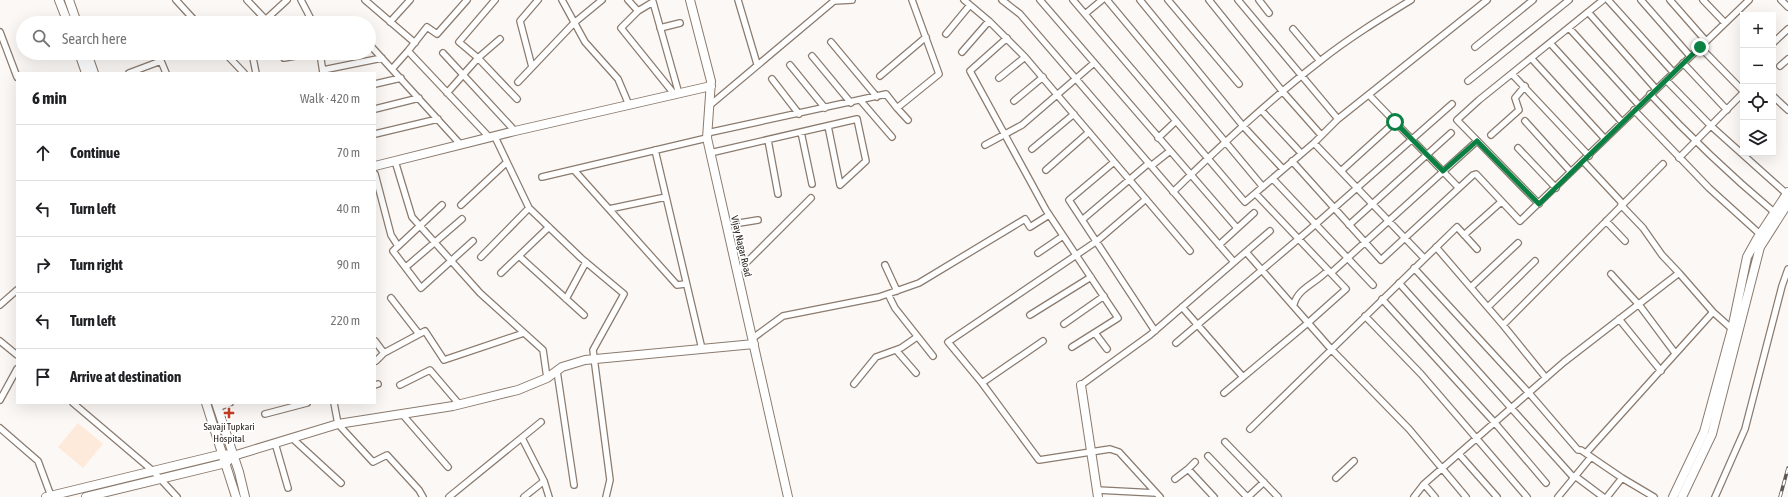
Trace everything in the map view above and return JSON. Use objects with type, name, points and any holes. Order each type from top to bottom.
[{"type":"street","points":[[59,0],[65,16]]},
{"type":"street","points":[[69,0],[75,16]]},
{"type":"street","points":[[176,0],[191,16]]},
{"type":"street","points":[[247,0],[260,16]]},
{"type":"street","points":[[269,16],[287,0]]},
{"type":"street","points":[[301,0],[309,16]]},
{"type":"street","points":[[365,0],[415,43]]},
{"type":"street","points":[[390,22],[410,0]]},
{"type":"street","points":[[392,69],[408,52],[427,27],[436,34],[466,0]]},
{"type":"street","points":[[495,0],[459,42],[478,58],[517,98]]},
{"type":"street","points":[[532,67],[520,22],[538,0]]},
{"type":"street","points":[[562,0],[585,42],[618,79],[629,105]]},
{"type":"street","points":[[518,82],[574,23],[602,0]]},
{"type":"street","points":[[628,0],[638,11]]},
{"type":"street","name":"Vijay Nagar Road","points":[[690,0],[711,81],[707,136],[710,153],[738,271],[788,497]]},
{"type":"street","points":[[738,0],[757,64]]},
{"type":"street","points":[[709,106],[757,64],[834,1],[852,0]]},
{"type":"street","points":[[897,108],[939,74],[912,0]]},
{"type":"street","points":[[964,0],[989,21],[1025,57],[1190,252]]},
{"type":"street","points":[[1002,0],[1020,14],[1234,262]]},
{"type":"street","points":[[1040,0],[1158,138],[1238,228]]},
{"type":"street","points":[[1073,0],[1245,202],[1314,143],[1338,119],[1487,0]]},
{"type":"street","points":[[1085,14],[1102,0]]},
{"type":"street","points":[[1107,0],[1263,187]]},
{"type":"street","points":[[1140,0],[1243,126],[1283,169]]},
{"type":"street","points":[[1168,0],[1239,84]]},
{"type":"street","points":[[1208,0],[1283,92],[1321,135]]},
{"type":"street","points":[[1238,0],[1301,77],[1338,119]]},
{"type":"street","points":[[1259,0],[1269,13]]},
{"type":"street","points":[[1173,192],[1243,126],[1320,61],[1372,24],[1411,0]]},
{"type":"street","points":[[1475,47],[1532,0]]},
{"type":"street","points":[[1468,81],[1569,0]]},
{"type":"street","points":[[1539,204],[1457,120],[1603,0]]},
{"type":"street","points":[[1608,0],[1673,72]]},
{"type":"street","points":[[1641,0],[1690,56]]},
{"type":"street","points":[[1670,0],[1706,41]]},
{"type":"street","points":[[1292,161],[1381,260],[1458,187],[1476,174],[1520,221],[1556,188],[1650,94],[1749,0]]},
{"type":"street","points":[[1782,0],[1788,7]]},
{"type":"street","points":[[1707,1],[1724,23]]},
{"type":"street","points":[[653,2],[677,94],[621,28],[638,11],[653,2]]},
{"type":"street","points":[[946,34],[970,5]]},
{"type":"street","points":[[1588,12],[1656,89]]},
{"type":"street","points":[[962,52],[989,21]]},
{"type":"street","points":[[660,28],[680,22]]},
{"type":"street","points":[[1569,28],[1639,105]]},
{"type":"street","points":[[1293,29],[1320,61]]},
{"type":"street","points":[[1776,40],[1788,29]]},
{"type":"street","points":[[0,32],[16,74]]},
{"type":"street","points":[[880,76],[926,38]]},
{"type":"street","points":[[1007,38],[970,71],[1049,215],[1118,318],[1072,347]]},
{"type":"street","points":[[447,93],[478,58],[500,39]]},
{"type":"street","points":[[831,42],[877,97]]},
{"type":"street","points":[[1550,43],[1622,122]]},
{"type":"street","points":[[1700,47],[1740,89]]},
{"type":"street","points":[[376,52],[462,145]]},
{"type":"street","points":[[408,52],[492,137],[507,162],[529,208],[586,262],[624,294],[593,350],[610,480],[606,497]]},
{"type":"street","points":[[443,52],[515,131]]},
{"type":"street","points":[[812,56],[851,103]]},
{"type":"street","points":[[999,78],[1025,57]]},
{"type":"street","points":[[376,59],[382,58]]},
{"type":"street","points":[[1531,58],[1605,139]]},
{"type":"street","points":[[1780,66],[1788,59]]},
{"type":"street","points":[[81,60],[86,72]]},
{"type":"street","points":[[89,60],[94,72]]},
{"type":"street","points":[[234,60],[243,72]]},
{"type":"street","points":[[253,60],[256,72]]},
{"type":"street","points":[[321,60],[323,72],[374,60]]},
{"type":"street","points":[[133,72],[161,61],[166,72]]},
{"type":"street","points":[[985,145],[1022,125],[1094,63]]},
{"type":"street","points":[[1683,63],[1727,110]]},
{"type":"street","points":[[790,65],[825,108]]},
{"type":"street","points":[[1512,74],[1525,86],[1589,156]]},
{"type":"street","points":[[376,84],[400,78]]},
{"type":"street","points":[[1014,101],[1043,78]]},
{"type":"street","points":[[772,79],[799,114]]},
{"type":"street","points":[[1666,80],[1711,126],[1788,194],[1774,212],[1763,236],[1756,258],[1712,434],[1682,497]]},
{"type":"street","points":[[376,166],[515,131],[711,86]]},
{"type":"street","points":[[1491,135],[1519,110],[1515,98],[1525,86]]},
{"type":"street","points":[[542,177],[886,94],[908,120]]},
{"type":"street","points":[[1650,94],[1695,142],[1731,176],[1774,212]]},
{"type":"street","points":[[1369,95],[1458,187]]},
{"type":"street","points":[[1678,158],[1740,95]]},
{"type":"street","points":[[376,109],[419,98]]},
{"type":"street","points":[[1776,99],[1788,110]]},
{"type":"street","points":[[861,101],[892,137]]},
{"type":"street","points":[[1176,342],[1316,224],[1452,104]]},
{"type":"street","points":[[1634,110],[1678,158],[1763,236]]},
{"type":"street","points":[[1262,111],[1301,153]]},
{"type":"street","points":[[1032,149],[1074,114]]},
{"type":"street","points":[[376,134],[438,119]]},
{"type":"street","points":[[710,153],[857,119],[866,162],[840,185],[828,126]]},
{"type":"street","points":[[1158,138],[1176,121]]},
{"type":"street","points":[[1525,121],[1571,172]]},
{"type":"street","points":[[1341,171],[1395,122]]},
{"type":"street","points":[[801,132],[812,184]]},
{"type":"street","points":[[1046,170],[1090,132]]},
{"type":"street","points":[[1349,225],[1451,133]]},
{"type":"street","points":[[768,140],[778,194]]},
{"type":"street","points":[[1294,304],[1295,298],[1302,291],[1348,258],[1477,141]]},
{"type":"street","points":[[1314,143],[1424,258]]},
{"type":"street","points":[[1518,148],[1556,188]]},
{"type":"street","points":[[655,150],[685,284],[702,349]]},
{"type":"street","points":[[1082,220],[1129,179],[1170,151]]},
{"type":"street","points":[[395,161],[412,217],[480,293],[543,350],[547,378]]},
{"type":"street","points":[[1583,161],[1643,228],[1662,255],[1713,312],[1732,329]]},
{"type":"street","points":[[461,205],[507,162]]},
{"type":"street","points":[[1114,162],[1070,200],[1155,331]]},
{"type":"street","points":[[1503,325],[1663,164]]},
{"type":"street","points":[[574,170],[677,285],[685,284]]},
{"type":"street","points":[[376,178],[391,235],[398,246]]},
{"type":"street","points":[[1273,179],[1373,284]]},
{"type":"street","points":[[1224,393],[1346,289],[1256,194]]},
{"type":"street","points":[[610,209],[666,197]]},
{"type":"street","points":[[738,271],[811,198]]},
{"type":"street","points":[[1146,199],[1097,241],[948,342],[982,383],[1039,460],[1110,449],[1119,452],[1158,495]]},
{"type":"street","points":[[1464,235],[1501,202]]},
{"type":"street","points":[[1672,497],[1704,432],[1732,329],[1747,257],[1788,203]]},
{"type":"street","points":[[442,205],[393,251],[421,288],[473,241]]},
{"type":"street","points":[[481,257],[529,208]]},
{"type":"street","points":[[1219,245],[1254,213]]},
{"type":"street","points":[[86,497],[226,463],[233,456],[338,424],[459,404],[518,390],[547,378],[562,367],[585,360],[702,349],[753,341],[783,316],[879,297],[919,283],[1025,219],[1030,227],[1049,215]]},
{"type":"street","points":[[406,267],[436,243],[462,219]]},
{"type":"street","points":[[727,225],[758,220]]},
{"type":"street","points":[[1606,221],[1625,241]]},
{"type":"street","points":[[501,273],[549,227]]},
{"type":"street","points":[[1250,429],[1457,227],[1478,248]]},
{"type":"street","points":[[1158,495],[1097,493],[1081,386],[1155,331],[1270,231]]},
{"type":"street","points":[[1038,253],[1062,236]]},
{"type":"street","points":[[1471,288],[1518,243]]},
{"type":"street","points":[[1436,247],[1488,307],[1546,378]]},
{"type":"street","points":[[1246,252],[1294,304],[1331,349],[1409,429],[1466,497]]},
{"type":"street","points":[[519,256],[584,315]]},
{"type":"street","points":[[1488,307],[1535,261]]},
{"type":"street","points":[[566,299],[586,262]]},
{"type":"street","points":[[885,265],[897,291]]},
{"type":"street","points":[[1414,268],[1529,393],[1578,450],[1586,453],[1622,478],[1654,497]]},
{"type":"street","points":[[1715,497],[1745,429],[1788,268]]},
{"type":"street","points":[[1414,497],[1424,484],[1546,378],[1679,273]]},
{"type":"street","points":[[1611,274],[1638,305],[1675,353]]},
{"type":"street","points":[[1030,315],[1091,278]]},
{"type":"street","points":[[1399,283],[1574,477],[1603,497]]},
{"type":"street","points":[[0,305],[16,291]]},
{"type":"street","points":[[888,294],[895,308],[933,356]]},
{"type":"street","points":[[1064,324],[1104,296]]},
{"type":"street","points":[[391,298],[419,334]]},
{"type":"street","points":[[1382,299],[1495,423],[1546,483]]},
{"type":"street","points":[[1182,307],[1243,377]]},
{"type":"street","points":[[1586,453],[1713,312]]},
{"type":"street","points":[[1365,316],[1421,374],[1527,497]]},
{"type":"street","points":[[1619,319],[1661,371]]},
{"type":"street","points":[[376,361],[384,353],[425,330],[444,360],[524,333]]},
{"type":"street","points":[[1095,332],[1107,349]]},
{"type":"street","points":[[854,384],[876,358],[896,350],[918,337]]},
{"type":"street","points":[[0,341],[16,354]]},
{"type":"street","points":[[982,383],[1042,341]]},
{"type":"street","points":[[376,342],[384,353]]},
{"type":"street","points":[[896,350],[916,373]]},
{"type":"street","points":[[400,385],[430,370],[459,404]]},
{"type":"street","points":[[557,370],[574,485]]},
{"type":"street","points":[[0,400],[16,371]]},
{"type":"street","points":[[74,404],[161,479],[174,496]]},
{"type":"street","points":[[206,404],[236,497]]},
{"type":"street","points":[[265,414],[303,404]]},
{"type":"street","points":[[334,404],[338,424],[373,462],[387,455],[424,497]]},
{"type":"street","points":[[216,405],[245,497]]},
{"type":"street","points":[[402,414],[448,467]]},
{"type":"street","points":[[449,497],[540,422]]},
{"type":"street","points":[[0,428],[38,461],[49,496],[223,454],[233,456]]},
{"type":"street","points":[[292,438],[341,483]]},
{"type":"street","points":[[522,438],[544,481],[549,497]]},
{"type":"street","points":[[1225,442],[1278,497]]},
{"type":"street","points":[[275,443],[288,488]]},
{"type":"street","points":[[1459,454],[1497,497]]},
{"type":"street","points":[[1208,456],[1247,497],[1264,482]]},
{"type":"street","points":[[1559,497],[1591,457]]},
{"type":"street","points":[[1336,478],[1354,461]]},
{"type":"street","points":[[1175,479],[1195,462]]},
{"type":"street","points":[[1188,469],[1214,497]]},
{"type":"street","points":[[1607,497],[1622,478]]},
{"type":"street","points":[[524,497],[544,481]]},
{"type":"street","points":[[1424,484],[1435,497]]},
{"type":"shaded area","points":[[78,423],[103,444],[83,468],[58,447]]},
{"type":"railway","points":[[1780,497],[1788,468]]},
{"type":"place","name":"Savaji Tupkari Hospital","points":[[229,413]]},
{"type":"route","points":[[1395,122],[1443,171],[1477,141],[1539,204],[1700,47]]}]
